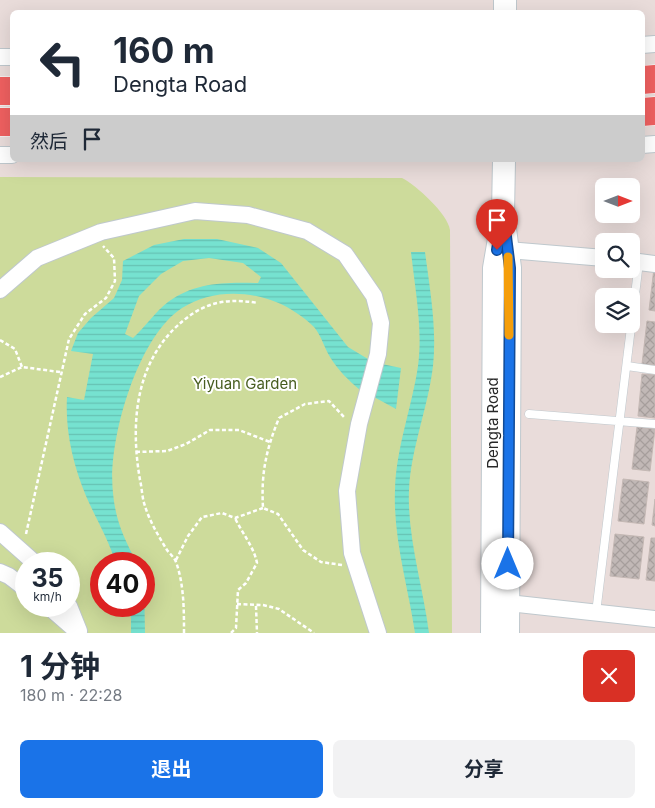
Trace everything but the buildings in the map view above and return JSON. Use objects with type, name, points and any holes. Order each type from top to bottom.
[{"type":"street","name":"Dengta Road","points":[[504,162],[503,213],[510,268],[508,633]]},
{"type":"street","points":[[0,290],[37,258],[94,235],[195,211],[248,215],[307,231],[345,254],[374,296],[381,323],[378,354],[358,433],[346,491],[352,553],[378,633]]},
{"type":"street","name":"Dengta Road","points":[[492,633],[494,268],[503,213]]},
{"type":"street","points":[[507,250],[595,257]]},
{"type":"street","points":[[0,532],[22,550]]},
{"type":"street","points":[[0,572],[15,581]]},
{"type":"street","points":[[508,603],[655,620]]},
{"type":"street","points":[[61,617],[79,633]]},
{"type":"street","points":[[73,617],[79,633]]},
{"type":"lane","points":[[596,613],[642,262]]},
{"type":"lane","points":[[627,366],[655,370]]},
{"type":"lane","points":[[529,414],[655,424]]},
{"type":"path","points":[[22,550],[60,372],[69,339],[85,314],[106,298],[115,281],[114,258],[94,235]]},
{"type":"path","points":[[184,633],[182,588],[176,560],[168,550],[145,506],[136,452],[135,415],[142,385],[162,342],[188,315],[210,304],[236,299],[258,303]]},
{"type":"path","points":[[0,340],[15,349],[22,367]]},
{"type":"path","points":[[0,377],[22,367],[60,372]]},
{"type":"path","points":[[263,508],[262,480],[270,442],[279,418],[305,404],[329,401],[358,433]]},
{"type":"path","points":[[136,452],[167,451],[186,444],[210,430],[239,430],[270,442]]},
{"type":"path","points":[[176,560],[188,536],[202,517],[222,513],[235,518],[263,508],[278,514],[303,550],[321,562],[340,565],[356,564]]},
{"type":"path","points":[[231,633],[236,628],[238,590],[246,583],[257,563],[255,551],[244,537],[235,518]]},
{"type":"path","points":[[237,604],[263,605],[280,609],[314,633]]},
{"type":"path","points":[[256,606],[255,622],[257,633]]},
{"type":"green space","name":"Yiyuan Garden","points":[[0,177],[402,178],[438,208],[448,223],[450,230],[452,633],[0,633]]},
{"type":"shaded area","points":[[184,239],[217,239],[258,248],[281,263],[348,347],[368,359],[360,390],[336,366],[314,327],[281,304],[253,295],[228,294],[204,298],[182,308],[166,322],[151,342],[128,392],[120,420],[112,472],[114,504],[118,522],[131,552],[112,552],[81,484],[74,460],[67,422],[67,397],[84,400],[93,354],[71,351],[78,333],[91,318],[114,298],[122,280],[123,261],[154,245]],"holes":[[[209,258],[243,263],[261,277],[258,283],[223,283],[189,290],[178,295],[163,306],[133,338],[125,334],[139,296],[161,274],[183,261]]]},
{"type":"shaded area","points":[[411,252],[425,252],[434,323],[431,382],[413,459],[409,490],[410,526],[429,633],[415,633],[396,526],[395,508],[398,459],[418,366],[420,338]]},
{"type":"shaded area","points":[[382,364],[401,368],[396,409],[374,397]]},
{"type":"shaded area","points":[[145,617],[145,633],[131,633],[131,618]]},
{"type":"slow traffic","points":[[508,257],[510,268],[509,335]]},
{"type":"route","points":[[497,250],[503,213],[510,268],[508,564]]}]
